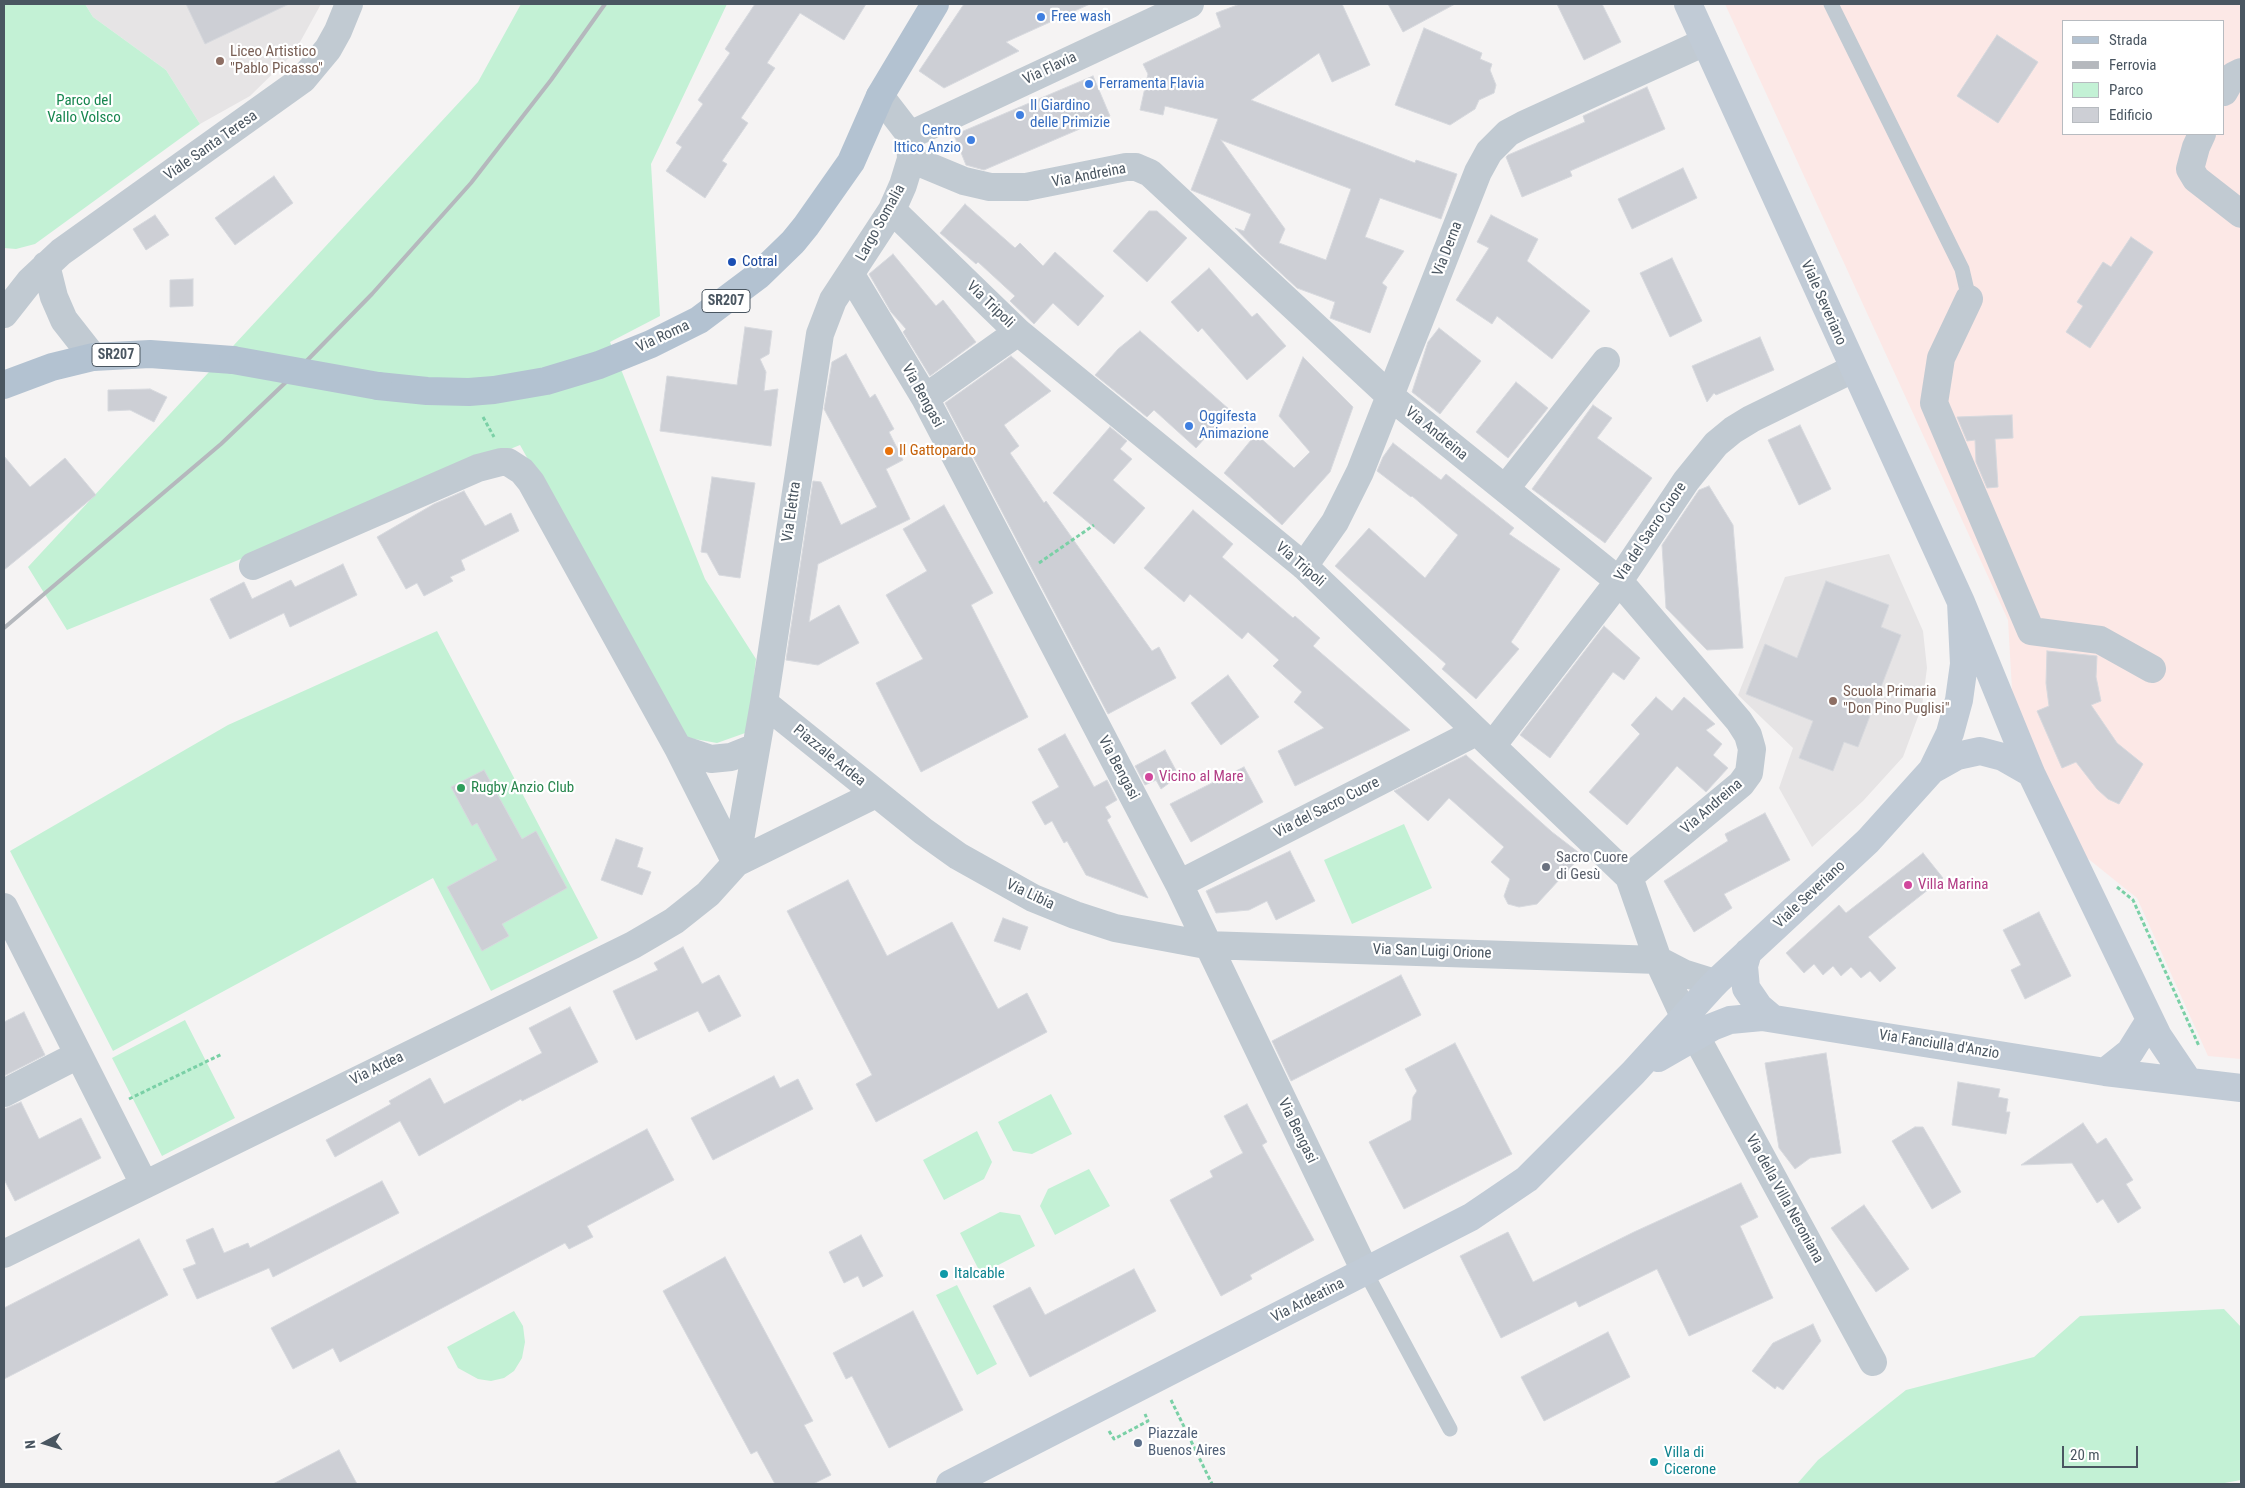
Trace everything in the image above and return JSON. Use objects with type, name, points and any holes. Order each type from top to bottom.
[{"type":"main road","name":"Via Roma","points":[[92,357],[150,354],[233,360],[378,386],[427,391],[469,392],[494,390],[546,381],[600,365],[651,344],[699,320],[733,296],[777,258],[806,226],[851,162],[880,96],[935,4]]},
{"type":"main road","name":"Viale Severiano","points":[[1688,4],[1961,602],[2031,773],[2150,1020],[2169,1054],[2189,1082]]},
{"type":"main road","name":"SR207","points":[[4,385],[52,367],[92,357]]},
{"type":"main road","name":"Viale Severiano","points":[[1689,1026],[1715,983],[1868,841],[1932,770],[1950,733],[1959,700],[1964,664],[1961,602]]},
{"type":"main road","name":"Viale Severiano","points":[[1932,770],[1957,756],[1980,751],[2003,757],[2031,773]]},
{"type":"main road","points":[[1748,952],[1744,966],[1746,988],[1759,1007],[1772,1018]]},
{"type":"main road","name":"Via Fanciulla d'Anzio","points":[[1689,1026],[1752,1017],[1772,1018],[2105,1072],[2241,1088]]},
{"type":"main road","points":[[2105,1072],[2130,1052],[2150,1020]]},
{"type":"main road","name":"Via Ardeatina","points":[[950,1484],[1471,1217],[1517,1187],[1548,1160],[1633,1072],[1689,1026]]},
{"type":"street","name":"Viale Santa Teresa","points":[[7,303],[46,264],[61,252],[298,82],[328,49],[349,4]]},
{"type":"street","name":"Via Flavia","points":[[910,147],[1190,4]]},
{"type":"street","name":"Via Derna","points":[[1304,566],[1328,532],[1350,492],[1478,172],[1489,152],[1508,133],[1523,125],[1705,42]]},
{"type":"street","points":[[2225,90],[2233,76],[2241,72]]},
{"type":"street","points":[[880,96],[910,147]]},
{"type":"street","points":[[2202,135],[2190,169],[2196,179],[2241,214]]},
{"type":"street","name":"Largo Somalia","points":[[824,322],[833,300],[892,210],[903,185],[910,147]]},
{"type":"street","name":"Via Andreina","points":[[910,147],[971,183],[996,188],[1026,187],[1054,183],[1126,167],[1150,173],[1390,396],[1619,581],[1739,721],[1748,735],[1752,749],[1749,772],[1742,784],[1629,878]]},
{"type":"street","name":"Via Tripoli","points":[[892,210],[1018,332],[1304,566],[1629,878],[1658,960],[1689,1026]]},
{"type":"street","points":[[46,264],[54,297],[64,320],[92,357]]},
{"type":"street","name":"Via Bengasi","points":[[851,275],[925,398],[1179,884],[1206,945],[1365,1271]]},
{"type":"street","points":[[1969,299],[1940,358],[1934,403],[2031,631],[2100,640],[2152,669]]},
{"type":"street","name":"Via Elettra","points":[[764,703],[816,349],[824,322]]},
{"type":"street","points":[[925,398],[1018,332]]},
{"type":"street","points":[[1505,489],[1606,361]]},
{"type":"street","name":"Via del Sacro Cuore","points":[[1179,884],[1484,739],[1619,581],[1692,473],[1725,436],[1750,419],[1853,369]]},
{"type":"street","points":[[252,566],[478,468],[508,462],[522,471],[531,482],[678,748],[736,863]]},
{"type":"street","points":[[736,863],[764,703]]},
{"type":"street","name":"Piazzale Ardea","points":[[736,863],[876,794],[764,703]]},
{"type":"street","points":[[678,748],[711,759],[731,757],[756,747]]},
{"type":"street","name":"Via Libia","points":[[876,794],[958,856],[1033,898],[1075,915],[1115,928],[1206,945]]},
{"type":"street","name":"Via Ardea","points":[[4,1254],[649,936],[691,908],[708,894],[736,863]]},
{"type":"street","points":[[4,907],[144,1184]]},
{"type":"street","name":"Via San Luigi Orione","points":[[1206,945],[1658,960]]},
{"type":"street","points":[[1658,960],[1683,973],[1715,983]]},
{"type":"street","name":"Via della Villa Neroniana","points":[[1689,1026],[1873,1362]]},
{"type":"street","points":[[4,1093],[78,1054]]},
{"type":"lane","points":[[1831,4],[1962,269],[1969,299]]},
{"type":"lane","points":[[1365,1271],[1450,1429]]},
{"type":"path","points":[[469,392],[508,462]]},
{"type":"path","points":[[1018,577],[1094,525]]},
{"type":"path","points":[[106,1110],[222,1054]]},
{"type":"path","points":[[1169,1396],[1212,1484]]},
{"type":"shaded area","name":"Liceo Artistico \"Pablo Picasso\"","points":[[85,4],[321,4],[294,53],[250,96],[200,124],[166,70],[93,17]]},
{"type":"shaded area","points":[[1725,4],[2241,4],[2241,1059],[2208,1056],[2137,898],[2076,849],[2013,707],[2008,620]]},
{"type":"shaded area","name":"Scuola Primaria \"Don Pino Puglisi\"","points":[[1889,554],[1923,631],[1927,668],[1922,706],[1903,757],[1863,801],[1812,847],[1779,788],[1793,748],[1738,695],[1785,577]]},
{"type":"green space","name":"Parco del Vallo Volsco","points":[[4,4],[85,4],[93,17],[166,70],[200,124],[35,244],[16,249],[4,248]]},
{"type":"green space","points":[[521,4],[727,4],[651,164],[660,316],[610,342],[705,579],[756,659],[748,732],[717,743],[683,737],[520,445],[67,630],[28,567],[478,82]]},
{"type":"green space","points":[[437,631],[598,938],[491,991],[433,878],[113,1051],[10,851],[228,725]]},
{"type":"green space","points":[[1404,824],[1432,888],[1352,924],[1324,860]]},
{"type":"green space","points":[[185,1020],[235,1118],[162,1156],[112,1058]]},
{"type":"green space","points":[[1051,1094],[1072,1134],[1032,1154],[1013,1151],[998,1122]]},
{"type":"green space","points":[[977,1131],[992,1162],[984,1179],[944,1200],[923,1160]]},
{"type":"green space","points":[[1089,1169],[1110,1206],[1055,1235],[1040,1206],[1048,1189]]},
{"type":"green space","points":[[1000,1212],[1020,1215],[1035,1246],[981,1274],[960,1233]]},
{"type":"green space","points":[[957,1285],[997,1364],[977,1375],[936,1295]]},
{"type":"green space","points":[[2224,1309],[2241,1327],[2241,1480],[2219,1484],[1797,1484],[1818,1460],[1906,1390],[2034,1357],[2080,1316]]},
{"type":"green space","points":[[514,1311],[523,1326],[525,1342],[522,1358],[514,1371],[504,1378],[491,1381],[478,1379],[458,1368],[447,1347]]},
{"type":"building","points":[[186,4],[289,4],[205,44]]},
{"type":"building","points":[[755,4],[866,4],[844,40],[800,13],[767,63],[775,68],[741,118],[748,123],[722,161],[727,164],[705,198],[666,171],[682,147],[676,143],[703,104],[698,100],[730,53],[725,49]]},
{"type":"building","points":[[964,4],[1090,4],[1006,42],[1019,51],[944,88],[919,71]]},
{"type":"building","points":[[1240,4],[1342,4],[1370,65],[1332,82],[1319,53],[1251,100],[1415,163],[1416,160],[1457,174],[1441,219],[1380,198],[1365,237],[1404,251],[1382,283],[1387,287],[1370,333],[1330,318],[1335,302],[1297,288],[1260,254],[1235,228],[1244,231],[1251,214],[1191,190],[1218,119],[1165,106],[1163,115],[1140,110],[1148,74],[1143,64],[1221,27],[1216,13]],"holes":[[[1221,140],[1351,189],[1326,260],[1279,243],[1285,229]]]},
{"type":"building","points":[[1388,4],[1455,4],[1403,32]]},
{"type":"building","points":[[1557,4],[1602,4],[1621,42],[1584,60]]},
{"type":"building","points":[[1424,28],[1482,53],[1480,59],[1492,64],[1490,70],[1496,85],[1494,93],[1479,100],[1475,109],[1450,125],[1395,105]]},
{"type":"building","points":[[1997,35],[2038,62],[1998,123],[1957,96]]},
{"type":"building","points":[[1093,76],[1110,116],[984,170],[966,165],[954,135]]},
{"type":"building","points":[[1647,87],[1665,129],[1570,171],[1572,176],[1522,197],[1506,157],[1508,155],[1585,122],[1583,116]]},
{"type":"building","points":[[1683,168],[1697,198],[1632,229],[1618,199]]},
{"type":"building","points":[[274,176],[293,203],[235,245],[215,218]]},
{"type":"building","points":[[965,204],[1015,248],[1020,243],[1043,266],[1055,252],[1104,296],[1078,326],[1053,303],[1034,324],[1010,301],[1015,296],[978,262],[976,264],[940,233]]},
{"type":"building","points":[[1149,211],[1157,211],[1187,238],[1147,282],[1113,251]]},
{"type":"building","points":[[155,215],[169,235],[146,250],[133,229]]},
{"type":"building","points":[[1491,215],[1538,239],[1527,261],[1590,311],[1552,359],[1497,316],[1492,324],[1456,300],[1489,248],[1477,242]]},
{"type":"building","points":[[2131,237],[2153,252],[2090,348],[2066,332],[2083,306],[2077,302],[2103,262],[2111,267]]},
{"type":"building","points":[[893,254],[936,306],[943,300],[976,342],[930,376],[903,332],[906,329],[891,312],[869,274]]},
{"type":"building","points":[[1672,258],[1702,321],[1670,337],[1640,273]]},
{"type":"building","points":[[1209,268],[1252,317],[1257,313],[1286,346],[1247,380],[1202,328],[1198,332],[1171,302]]},
{"type":"building","points":[[193,279],[193,306],[170,307],[170,280]]},
{"type":"building","points":[[745,327],[772,331],[769,354],[760,359],[766,372],[764,391],[778,389],[771,446],[660,431],[667,376],[737,385]]},
{"type":"building","points":[[1439,328],[1481,361],[1440,414],[1412,392],[1428,342]]},
{"type":"building","points":[[1140,331],[1230,410],[1196,448],[1154,410],[1147,417],[1095,375],[1118,349]]},
{"type":"building","points":[[1760,337],[1774,370],[1716,395],[1714,393],[1707,402],[1692,366]]},
{"type":"building","points":[[846,354],[870,398],[875,394],[894,429],[889,432],[903,460],[886,469],[910,519],[818,564],[809,622],[839,605],[859,643],[818,665],[786,660],[813,481],[821,482],[841,525],[877,507],[824,409],[832,362]]},
{"type":"building","points":[[1011,356],[1051,391],[1004,425],[1019,446],[1010,453],[1044,503],[1046,501],[1152,651],[1159,647],[1176,678],[1108,714],[945,403]]},
{"type":"building","points":[[1303,357],[1353,407],[1330,472],[1282,525],[1224,473],[1256,434],[1294,468],[1310,452],[1279,416]]},
{"type":"building","points":[[1516,382],[1548,408],[1508,458],[1476,432]]},
{"type":"building","points":[[150,389],[167,397],[154,422],[130,410],[108,411],[108,390]]},
{"type":"building","points":[[1593,405],[1612,418],[1597,438],[1652,478],[1605,543],[1532,489]]},
{"type":"building","points":[[2012,415],[2013,438],[1995,439],[1998,487],[1987,488],[1976,462],[1975,440],[1967,441],[1957,417]]},
{"type":"building","points":[[1800,425],[1831,489],[1799,505],[1768,440]]},
{"type":"building","points":[[1110,427],[1127,441],[1120,449],[1132,459],[1113,480],[1145,508],[1114,544],[1053,493]]},
{"type":"building","points":[[1393,443],[1441,480],[1446,474],[1514,528],[1509,534],[1560,569],[1511,642],[1519,649],[1476,699],[1442,669],[1446,664],[1335,566],[1369,528],[1425,578],[1458,535],[1412,496],[1377,471],[1383,457]]},
{"type":"building","points":[[4,456],[30,487],[65,458],[96,495],[4,570]]},
{"type":"building","points":[[712,477],[755,483],[740,578],[719,575],[707,553],[701,552]]},
{"type":"building","points":[[1709,486],[1733,525],[1743,648],[1707,650],[1666,608],[1662,545],[1699,490]]},
{"type":"building","points":[[464,491],[485,526],[511,513],[519,531],[461,560],[465,570],[450,577],[453,581],[424,596],[417,583],[406,589],[377,537],[434,504]]},
{"type":"building","points":[[944,505],[993,593],[971,605],[1028,717],[921,772],[876,683],[923,659],[886,595],[927,571],[903,529]]},
{"type":"building","points":[[1193,510],[1233,544],[1222,557],[1293,618],[1295,616],[1320,638],[1313,646],[1410,730],[1295,786],[1278,751],[1324,728],[1294,702],[1302,692],[1273,666],[1279,660],[1248,632],[1242,639],[1190,594],[1184,602],[1144,568]]},
{"type":"building","points":[[343,564],[357,595],[290,627],[284,613],[230,639],[210,599],[244,582],[252,599],[291,580],[295,587]]},
{"type":"building","points":[[1826,581],[1889,605],[1881,627],[1901,635],[1858,747],[1844,742],[1833,771],[1799,758],[1813,721],[1746,694],[1765,644],[1797,658]]},
{"type":"building","points":[[1604,626],[1640,658],[1624,680],[1613,672],[1550,758],[1520,735]]},
{"type":"building","points":[[2047,651],[2097,656],[2096,677],[2101,701],[2091,705],[2117,743],[2143,764],[2119,804],[2108,799],[2097,789],[2076,762],[2062,768],[2037,711],[2049,706],[2046,683]]},
{"type":"building","points":[[1228,675],[1259,717],[1221,745],[1191,703]]},
{"type":"building","points":[[1656,697],[1672,711],[1684,697],[1715,724],[1706,730],[1722,744],[1713,755],[1728,768],[1706,792],[1677,766],[1627,825],[1589,792],[1640,734],[1631,725]]},
{"type":"building","points":[[1065,734],[1094,787],[1107,780],[1117,800],[1105,807],[1111,817],[1107,820],[1148,898],[1086,875],[1067,841],[1064,843],[1052,821],[1045,825],[1032,802],[1059,787],[1038,749]]},
{"type":"building","points":[[1165,750],[1179,776],[1161,789],[1156,780],[1145,785],[1135,766]]},
{"type":"building","points":[[1466,755],[1552,832],[1582,855],[1537,904],[1519,907],[1508,904],[1504,896],[1510,879],[1491,862],[1504,847],[1449,798],[1428,821],[1394,791]]},
{"type":"building","points":[[1244,767],[1263,802],[1191,842],[1170,804]]},
{"type":"building","points":[[484,770],[522,839],[536,831],[567,888],[502,924],[509,936],[482,951],[447,887],[497,860],[477,823],[472,826],[451,787]]},
{"type":"building","points":[[1765,813],[1790,860],[1724,894],[1732,908],[1694,932],[1664,881],[1728,841],[1725,834]]},
{"type":"building","points":[[616,839],[643,848],[637,867],[651,872],[642,895],[601,880]]},
{"type":"building","points":[[1290,851],[1315,901],[1276,920],[1267,901],[1249,910],[1216,913],[1206,891]]},
{"type":"building","points":[[1923,853],[1943,878],[1868,937],[1896,968],[1880,982],[1870,971],[1861,978],[1851,967],[1841,976],[1833,966],[1823,975],[1814,964],[1804,973],[1786,953],[1839,905],[1846,913]]},
{"type":"building","points":[[848,880],[887,956],[952,922],[998,1009],[1027,993],[1047,1032],[876,1122],[856,1084],[872,1075],[787,911]]},
{"type":"building","points":[[2039,912],[2071,976],[2025,999],[2011,970],[2021,965],[2003,930]]},
{"type":"building","points":[[1003,918],[1028,927],[1020,950],[994,941]]},
{"type":"building","points":[[683,947],[702,984],[719,975],[741,1016],[709,1032],[698,1011],[636,1040],[613,991],[658,970],[654,963]]},
{"type":"building","points":[[1401,975],[1421,1015],[1291,1081],[1272,1041]]},
{"type":"building","points":[[570,1007],[598,1062],[522,1101],[521,1099],[419,1156],[400,1121],[335,1157],[326,1140],[391,1104],[389,1101],[430,1078],[444,1104],[542,1053],[529,1028]]},
{"type":"building","points":[[24,1012],[45,1055],[4,1076],[4,1022]]},
{"type":"building","points":[[1455,1043],[1512,1154],[1404,1209],[1369,1142],[1411,1120],[1413,1097],[1417,1091],[1405,1069]]},
{"type":"building","points":[[1826,1053],[1841,1153],[1810,1158],[1795,1169],[1779,1148],[1765,1063]]},
{"type":"building","points":[[774,1076],[780,1088],[798,1079],[813,1109],[713,1160],[691,1118]]},
{"type":"building","points":[[1958,1082],[2000,1089],[1998,1097],[2008,1099],[2006,1112],[2010,1112],[2006,1134],[1952,1125]]},
{"type":"building","points":[[21,1102],[39,1139],[81,1118],[101,1158],[15,1201],[4,1179],[4,1109]]},
{"type":"building","points":[[1247,1104],[1267,1142],[1262,1145],[1314,1240],[1250,1275],[1252,1279],[1221,1296],[1170,1200],[1213,1177],[1210,1171],[1243,1153],[1224,1116]]},
{"type":"building","points":[[2083,1123],[2097,1144],[2106,1138],[2133,1180],[2126,1184],[2141,1208],[2118,1223],[2103,1199],[2097,1203],[2072,1163],[2021,1165]]},
{"type":"building","points":[[1915,1127],[1923,1127],[1961,1192],[1932,1209],[1892,1141]]},
{"type":"building","points":[[647,1129],[674,1180],[587,1226],[593,1237],[569,1249],[565,1243],[340,1362],[333,1348],[293,1369],[271,1328]]},
{"type":"building","points":[[382,1181],[399,1213],[273,1277],[269,1268],[197,1299],[183,1269],[196,1264],[186,1240],[213,1228],[224,1253],[248,1243],[250,1248]]},
{"type":"building","points":[[1741,1183],[1758,1217],[1740,1226],[1773,1298],[1689,1336],[1657,1269],[1579,1307],[1576,1301],[1501,1338],[1460,1256],[1508,1232],[1533,1282],[1634,1232]]},
{"type":"building","points":[[1864,1205],[1909,1269],[1876,1292],[1831,1228]]},
{"type":"building","points":[[861,1235],[883,1276],[863,1287],[858,1276],[844,1283],[829,1252]]},
{"type":"building","points":[[139,1239],[168,1295],[4,1379],[4,1308]]},
{"type":"building","points":[[725,1257],[813,1421],[804,1425],[831,1475],[813,1484],[775,1484],[757,1451],[751,1454],[663,1291]]},
{"type":"building","points":[[1134,1269],[1156,1311],[1030,1377],[993,1306],[1030,1287],[1045,1315]]},
{"type":"building","points":[[913,1311],[963,1410],[889,1448],[852,1376],[846,1379],[833,1353]]},
{"type":"building","points":[[1813,1324],[1821,1341],[1783,1390],[1777,1386],[1775,1389],[1752,1371],[1773,1343]]},
{"type":"building","points":[[1608,1332],[1630,1377],[1544,1421],[1521,1377]]},
{"type":"building","points":[[339,1450],[357,1484],[273,1484]]},
{"type":"railway","points":[[4,628],[221,444],[285,383],[372,294],[471,183],[551,80],[605,4]]},
{"type":"place","name":"Free wash","points":[[1041,17]]},
{"type":"place","name":"Liceo Artistico \"Pablo Picasso\"","points":[[220,61]]},
{"type":"place","name":"Ferramenta Flavia","points":[[1089,84]]},
{"type":"place","name":"Il Giardino delle Primizie","points":[[1020,115]]},
{"type":"place","name":"Centro Ittico Anzio","points":[[971,140]]},
{"type":"place","name":"Cotral","points":[[732,262]]},
{"type":"place","name":"Oggifesta Animazione","points":[[1189,426]]},
{"type":"place","name":"Il Gattopardo","points":[[889,451]]},
{"type":"place","name":"Scuola Primaria \"Don Pino Puglisi\"","points":[[1833,701]]},
{"type":"place","name":"Vicino al Mare","points":[[1149,777]]},
{"type":"place","name":"Rugby Anzio Club","points":[[461,788]]},
{"type":"place","name":"Sacro Cuore di Gesù","points":[[1546,867]]},
{"type":"place","name":"Villa Marina","points":[[1908,885]]},
{"type":"place","name":"Italcable","points":[[944,1274]]},
{"type":"place","name":"Piazzale Buenos Aires","points":[[1138,1443]]},
{"type":"place","name":"Villa di Cicerone","points":[[1654,1462]]}]
